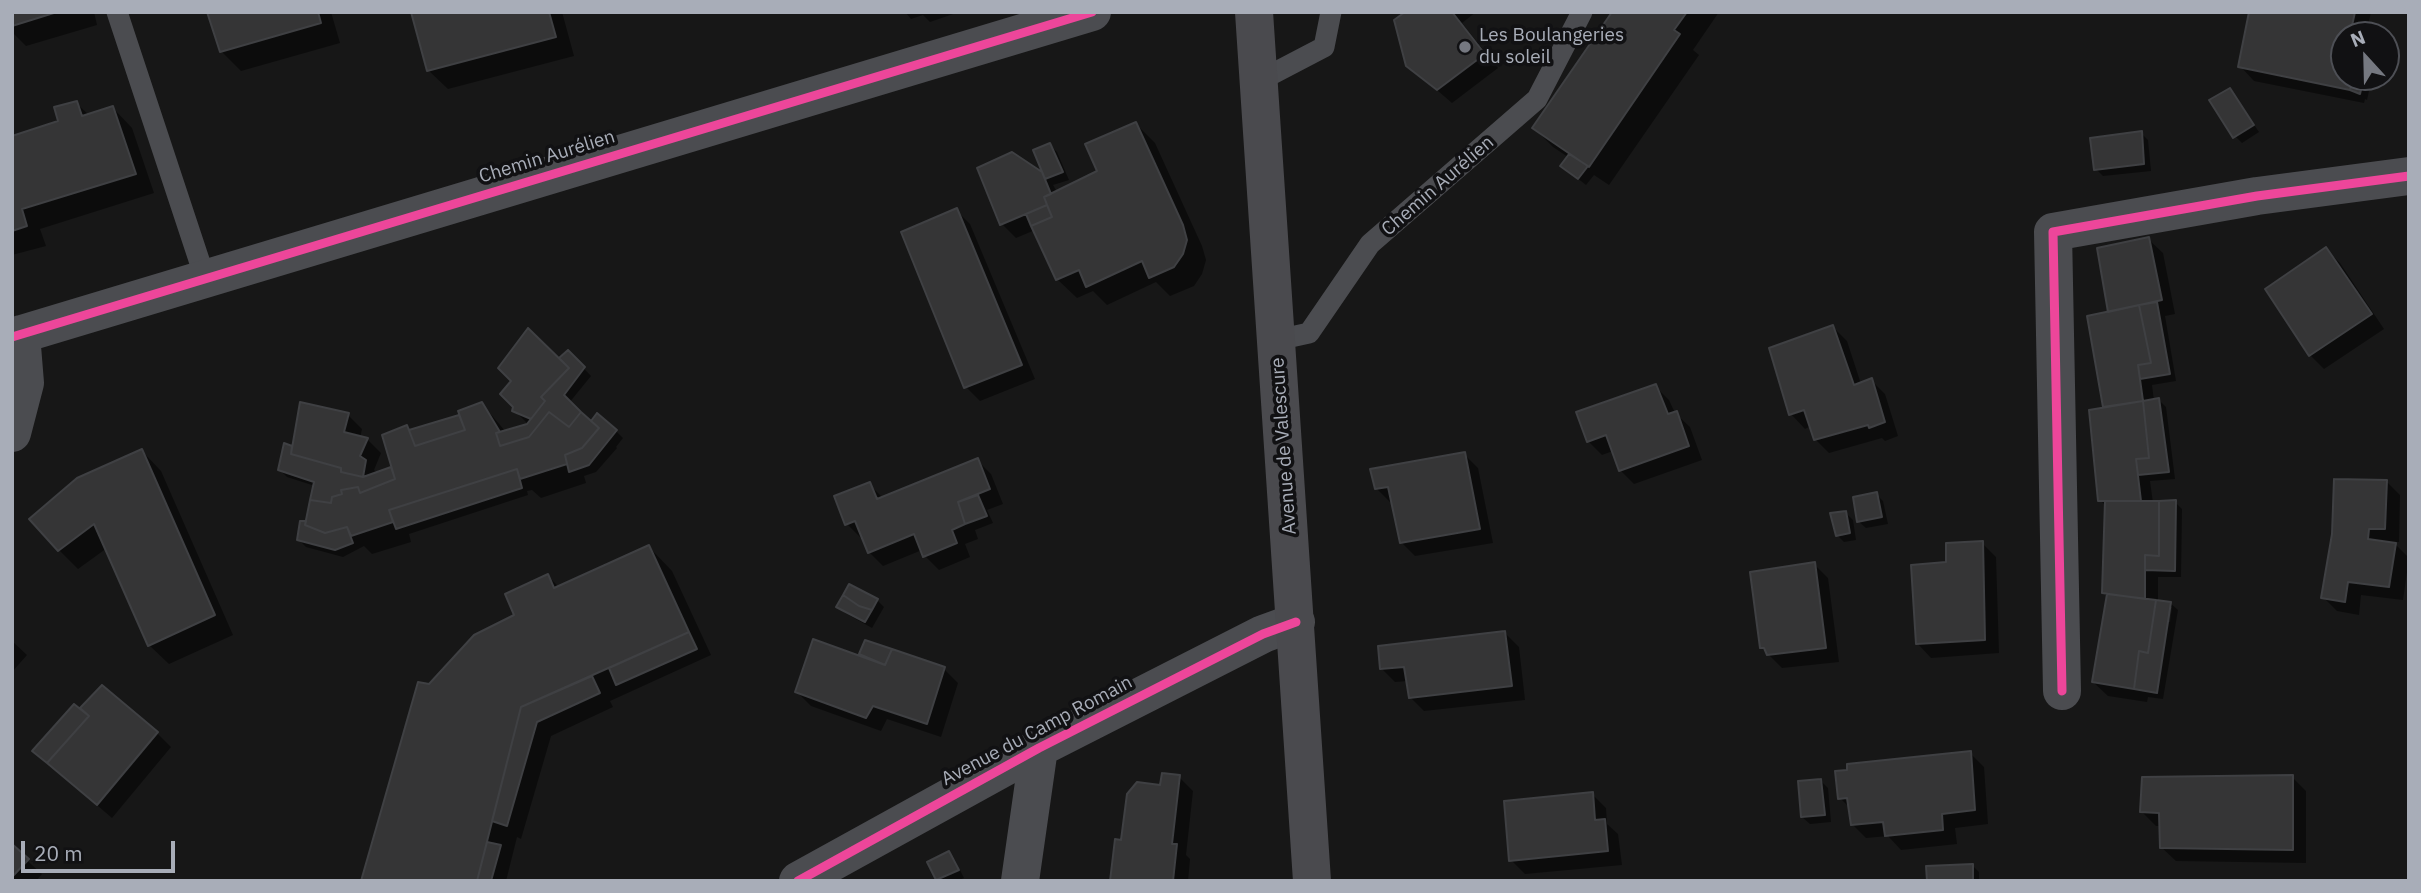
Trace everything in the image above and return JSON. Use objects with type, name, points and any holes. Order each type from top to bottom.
[{"type":"main road","name":"Avenue de Valescure","points":[[1254,12],[1312,881]]},
{"type":"street","name":"Chemin Aurélien","points":[[17,336],[1092,12]]},
{"type":"street","points":[[2062,691],[2053,232],[2257,196],[2409,176]]},
{"type":"street","points":[[12,433],[25,383],[17,336]]},
{"type":"street","name":"Avenue du Camp Romain","points":[[798,881],[1039,748],[1263,635],[1296,622]]},
{"type":"street","points":[[1020,881],[1039,748]]},
{"type":"lane","points":[[117,12],[205,278]]},
{"type":"lane","points":[[1257,82],[1324,47],[1331,12]]},
{"type":"lane","name":"Chemin Aurélien","points":[[1277,340],[1309,333],[1370,244],[1538,99],[1583,12]]},
{"type":"building","points":[[12,12],[57,12],[12,26]]},
{"type":"building","points":[[207,12],[318,12],[321,23],[220,52]]},
{"type":"building","points":[[411,12],[549,12],[556,37],[427,71]]},
{"type":"building","points":[[1405,12],[1452,12],[1485,54],[1437,90],[1406,66],[1394,20]]},
{"type":"building","points":[[1612,12],[1687,12],[1674,30],[1680,34],[1589,167],[1532,128]]},
{"type":"building","points":[[2249,12],[2355,12],[2353,21],[2330,21],[2330,86],[2238,67]]},
{"type":"building","points":[[2230,88],[2254,125],[2233,138],[2209,100]]},
{"type":"building","points":[[77,101],[82,116],[113,106],[136,174],[22,209],[27,226],[12,231],[12,136],[58,121],[54,107]]},
{"type":"building","points":[[1136,122],[1183,225],[1187,240],[1183,254],[1174,267],[1149,278],[1142,261],[1086,287],[1079,270],[1056,280],[1031,226],[1052,217],[1044,197],[1097,171],[1085,144]]},
{"type":"building","points":[[2142,131],[2144,164],[2094,170],[2090,138]]},
{"type":"building","points":[[1050,143],[1063,172],[1045,179],[1033,150]]},
{"type":"building","points":[[1012,152],[1042,172],[1051,194],[1044,197],[1047,205],[1000,225],[977,168]]},
{"type":"building","points":[[1569,154],[1588,166],[1578,179],[1560,166]]},
{"type":"building","points":[[1047,205],[1052,217],[1031,226],[1026,214]]},
{"type":"building","points":[[957,208],[1022,365],[964,388],[901,232]]},
{"type":"building","points":[[2149,237],[2162,300],[2108,312],[2097,248]]},
{"type":"building","points":[[2326,247],[2372,314],[2309,356],[2265,289]]},
{"type":"building","points":[[2157,302],[2170,374],[2140,379],[2138,365],[2151,363],[2139,305]]},
{"type":"building","points":[[2139,305],[2151,363],[2138,365],[2143,401],[2103,407],[2087,316]]},
{"type":"building","points":[[1833,325],[1854,385],[1872,378],[1885,422],[1814,440],[1804,410],[1789,415],[1769,348]]},
{"type":"building","points":[[528,328],[569,368],[541,397],[545,401],[531,419],[512,411],[513,407],[500,394],[511,381],[498,368]]},
{"type":"building","points":[[568,350],[585,367],[564,395],[581,412],[569,427],[549,412],[529,437],[500,446],[496,433],[527,424],[545,401],[541,397],[569,368],[559,358]]},
{"type":"building","points":[[1656,384],[1668,414],[1677,411],[1689,446],[1619,471],[1606,435],[1587,442],[1576,412]]},
{"type":"building","points":[[2159,398],[2169,472],[2138,475],[2136,459],[2149,458],[2143,401]]},
{"type":"building","points":[[2143,401],[2149,458],[2136,459],[2141,501],[2098,501],[2089,410]]},
{"type":"building","points":[[300,402],[349,413],[344,432],[368,438],[360,456],[366,460],[363,477],[291,454]]},
{"type":"building","points":[[482,402],[500,432],[496,433],[500,446],[529,437],[549,412],[569,427],[581,412],[599,428],[582,448],[565,455],[567,464],[520,479],[517,469],[389,510],[393,522],[351,536],[347,527],[325,533],[305,525],[310,500],[331,503],[332,497],[342,494],[341,490],[358,487],[360,493],[395,479],[382,435],[407,425],[415,446],[465,430],[458,411]]},
{"type":"building","points":[[597,413],[617,430],[589,465],[569,472],[565,455],[582,448],[599,428],[591,421]]},
{"type":"building","points":[[459,415],[465,430],[415,446],[409,430]]},
{"type":"building","points":[[284,443],[292,446],[291,454],[363,477],[391,467],[395,479],[360,493],[358,487],[341,490],[342,494],[332,497],[331,503],[310,500],[314,482],[278,470]]},
{"type":"building","points":[[142,449],[215,615],[148,646],[94,524],[58,551],[29,519],[77,478]]},
{"type":"building","points":[[1465,452],[1480,529],[1400,543],[1388,487],[1375,489],[1370,469]]},
{"type":"building","points":[[978,458],[990,489],[958,502],[965,524],[952,530],[957,543],[923,557],[914,534],[868,553],[855,521],[845,525],[834,496],[870,482],[877,499]]},
{"type":"building","points":[[517,469],[522,488],[396,529],[389,510]]},
{"type":"building","points":[[2334,479],[2387,480],[2385,529],[2369,529],[2368,539],[2396,543],[2389,587],[2348,582],[2345,602],[2321,598],[2332,534]]},
{"type":"building","points":[[1877,492],[1882,517],[1857,522],[1853,497]]},
{"type":"building","points":[[978,495],[987,516],[965,524],[958,502]]},
{"type":"building","points":[[2176,500],[2175,571],[2145,570],[2145,555],[2159,556],[2159,501]]},
{"type":"building","points":[[2105,501],[2159,501],[2159,556],[2145,555],[2145,599],[2102,593]]},
{"type":"building","points":[[1846,511],[1850,533],[1836,536],[1830,513]]},
{"type":"building","points":[[300,521],[306,521],[305,525],[325,533],[347,527],[353,543],[335,550],[297,540]]},
{"type":"building","points":[[1983,541],[1985,640],[1916,644],[1911,565],[1946,562],[1946,543]]},
{"type":"building","points":[[649,545],[689,632],[521,707],[477,881],[361,881],[418,682],[429,684],[474,635],[514,615],[505,594],[548,574],[554,588]]},
{"type":"building","points":[[1815,562],[1826,648],[1767,655],[1764,648],[1760,648],[1750,572]]},
{"type":"building","points":[[849,584],[878,599],[872,610],[859,606],[843,595]]},
{"type":"building","points":[[2107,594],[2156,600],[2148,653],[2139,651],[2134,689],[2092,682]]},
{"type":"building","points":[[843,595],[859,606],[872,610],[865,622],[836,607]]},
{"type":"building","points":[[2156,600],[2171,602],[2157,693],[2134,689],[2139,651],[2148,653]]},
{"type":"building","points":[[1505,631],[1512,686],[1409,698],[1404,667],[1380,669],[1378,646]]},
{"type":"building","points":[[689,632],[697,649],[616,685],[609,668]]},
{"type":"building","points":[[813,639],[885,665],[892,649],[945,667],[927,724],[873,706],[866,718],[795,692]]},
{"type":"building","points":[[865,640],[892,649],[885,665],[859,654]]},
{"type":"building","points":[[592,676],[600,693],[537,722],[507,826],[492,821],[521,707]]},
{"type":"building","points":[[102,685],[158,732],[97,805],[47,763],[89,716],[80,708]]},
{"type":"building","points":[[74,704],[89,716],[47,763],[32,751]]},
{"type":"building","points":[[1971,751],[1975,810],[1942,814],[1943,830],[1885,836],[1883,822],[1851,825],[1847,798],[1838,799],[1835,771],[1847,770],[1847,764]]},
{"type":"building","points":[[1162,773],[1180,775],[1172,844],[1177,844],[1173,881],[1110,881],[1115,839],[1121,840],[1127,794],[1137,782],[1160,785]]},
{"type":"building","points":[[2293,775],[2293,850],[2160,848],[2159,813],[2140,812],[2142,777]]},
{"type":"building","points":[[1821,779],[1825,815],[1801,817],[1798,781]]},
{"type":"building","points":[[1593,792],[1595,820],[1605,819],[1608,851],[1509,861],[1504,801]]},
{"type":"building","points":[[487,842],[501,845],[491,881],[477,881]]},
{"type":"building","points":[[12,844],[29,859],[12,877]]},
{"type":"building","points":[[949,851],[959,870],[936,880],[927,862]]},
{"type":"building","points":[[1973,864],[1973,881],[1927,881],[1926,866]]},
{"type":"cycle path","points":[[12,337],[1092,12]]},
{"type":"cycle path","points":[[2062,691],[2053,232],[2257,196],[2409,176]]},
{"type":"cycle path","points":[[798,881],[1039,748],[1263,634],[1296,622]]},
{"type":"place","name":"Les Boulangeries du soleil","points":[[1465,47]]}]
